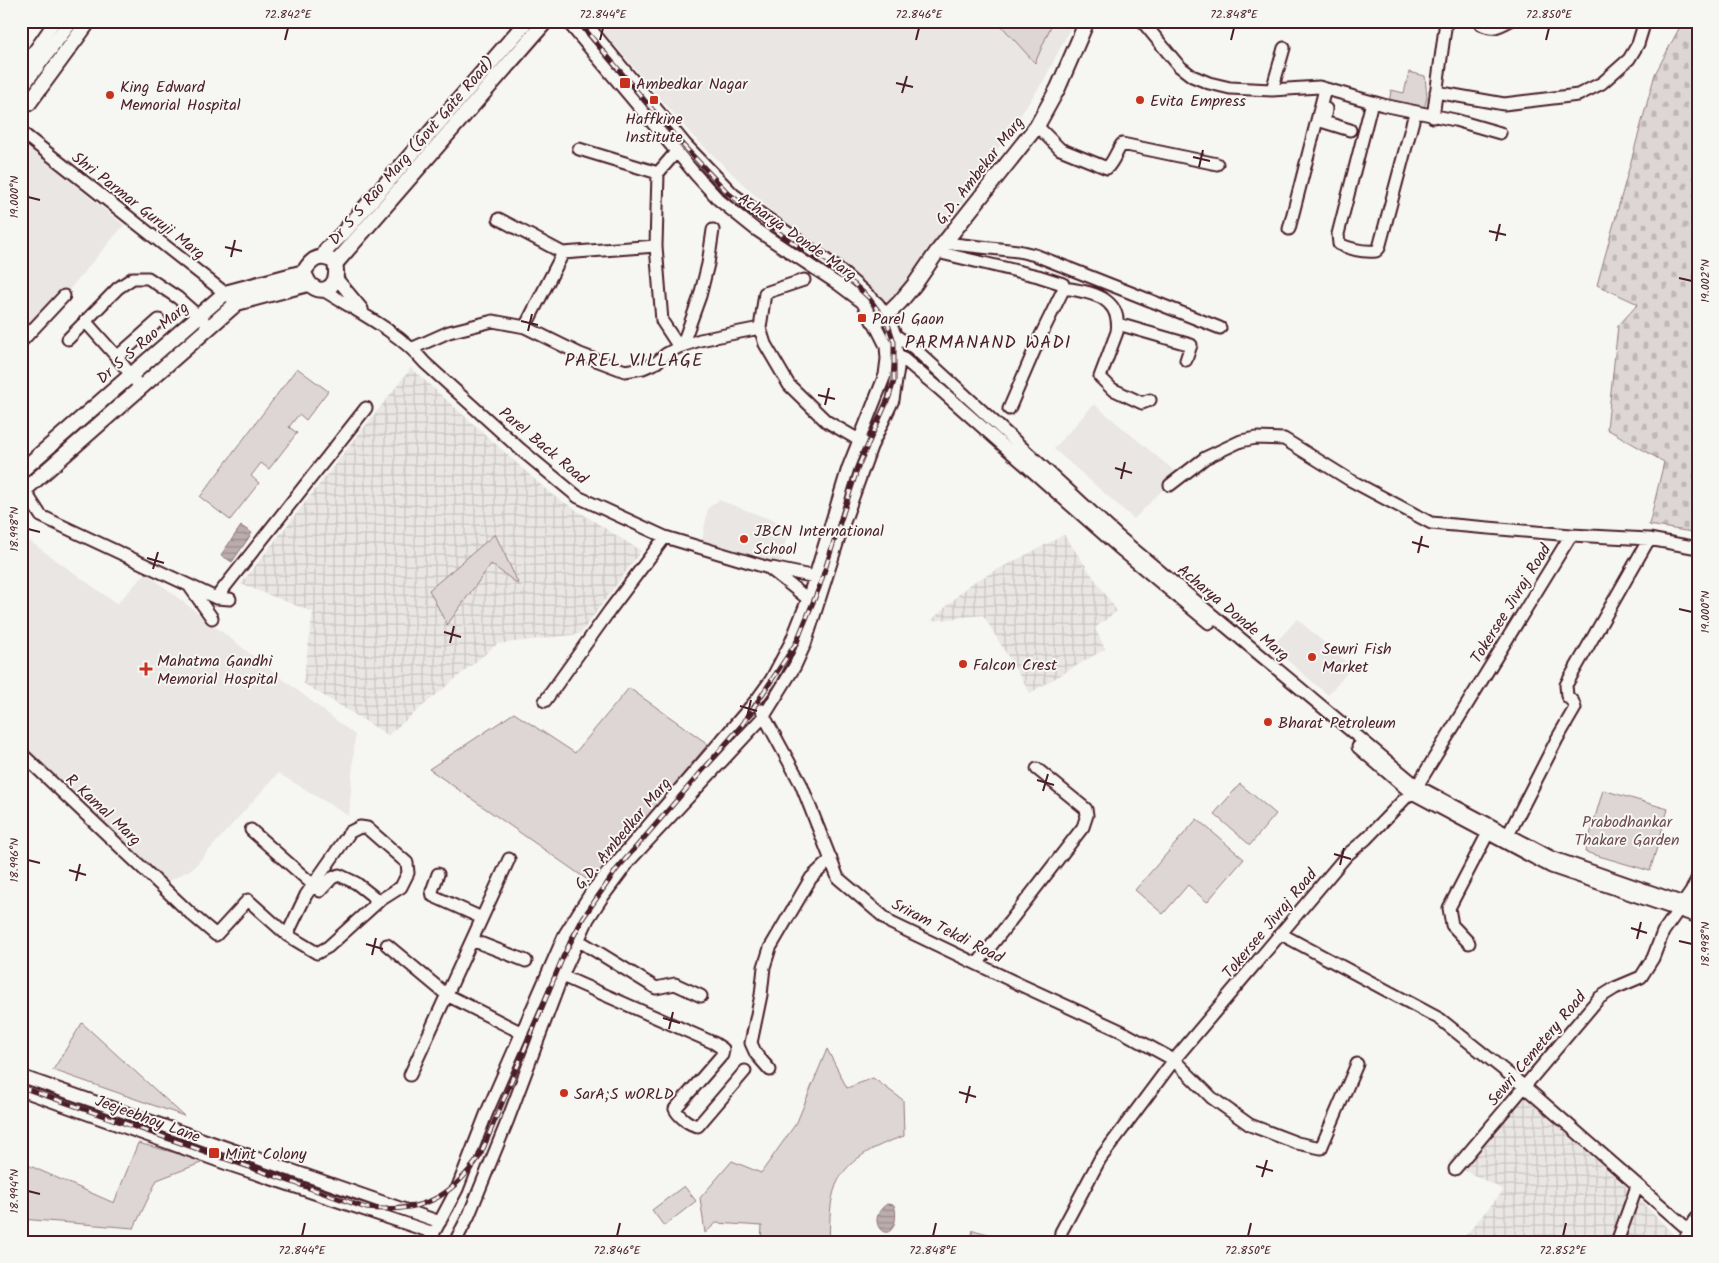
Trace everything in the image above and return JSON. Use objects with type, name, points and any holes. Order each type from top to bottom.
[{"type":"main road","points":[[21,87],[70,21]]},
{"type":"main road","points":[[337,279],[334,284],[323,290],[314,289],[306,278],[308,264],[316,259],[329,261],[327,249],[351,225],[527,21]]},
{"type":"main road","name":"Dr S S Rao Marg (Govt Gate Road)","points":[[337,279],[329,261],[546,21]]},
{"type":"main road","name":"G.D. Ambekar Marg","points":[[879,322],[915,284],[940,247],[1037,126],[1058,88],[1087,21]]},
{"type":"main road","points":[[21,106],[29,103],[85,26]]},
{"type":"main road","points":[[22,489],[237,303],[306,278]]},
{"type":"main road","name":"Dr S S Rao Marg","points":[[21,471],[225,293],[306,278]]},
{"type":"main road","points":[[1691,1238],[1698,1218]]},
{"type":"street","points":[[21,70],[56,21]]},
{"type":"street","points":[[70,21],[85,26]]},
{"type":"street","name":"Acharya Donde Marg","points":[[567,21],[676,152],[719,200],[755,229],[862,302],[879,322],[951,382],[1119,537],[1414,789],[1488,833],[1506,838]]},
{"type":"street","name":"Acharya Donde Marg","points":[[584,21],[685,144],[734,194],[836,267],[878,304],[879,322],[886,346],[885,375],[848,468],[830,524]]},
{"type":"street","points":[[1142,21],[1179,66],[1192,76],[1209,83],[1230,88],[1331,92],[1415,113],[1455,120],[1500,133]]},
{"type":"street","points":[[1433,117],[1446,21]]},
{"type":"street","points":[[1480,21],[1481,24],[1496,28],[1509,21]]},
{"type":"street","points":[[1436,92],[1504,104],[1578,94],[1602,83],[1629,59],[1638,44],[1645,21]]},
{"type":"street","points":[[1272,90],[1284,48]]},
{"type":"street","points":[[611,74],[620,66]]},
{"type":"street","points":[[1331,92],[1354,102]]},
{"type":"street","points":[[1289,228],[1321,117],[1331,92]]},
{"type":"street","points":[[1372,102],[1338,234],[1339,244],[1347,248],[1369,252],[1376,251],[1379,248],[1415,113]]},
{"type":"street","points":[[1321,117],[1325,123],[1350,130]]},
{"type":"street","points":[[658,130],[667,122]]},
{"type":"street","points":[[1037,126],[1060,149],[1107,168],[1122,144],[1217,164]]},
{"type":"street","name":"Shri Parmar Guruji Marg","points":[[21,132],[237,303]]},
{"type":"street","points":[[579,149],[658,173]]},
{"type":"street","points":[[676,152],[658,173],[656,246],[662,321],[680,346]]},
{"type":"street","points":[[498,219],[563,253],[656,246]]},
{"type":"street","points":[[680,346],[700,296],[708,264],[713,230]]},
{"type":"street","points":[[940,247],[1059,282],[1064,288],[1092,293],[1105,298],[1117,313],[1118,324],[1117,332],[1100,377],[1112,388],[1142,403],[1150,400]]},
{"type":"street","points":[[940,247],[1018,251],[1035,254],[1220,328]]},
{"type":"street","points":[[803,260],[811,249]]},
{"type":"street","points":[[525,327],[563,253]]},
{"type":"street","points":[[68,339],[118,288],[133,278],[148,278],[178,298],[210,326]]},
{"type":"street","name":"Parel Back Road","points":[[337,279],[362,309],[363,314]]},
{"type":"street","points":[[804,280],[765,293],[760,328],[765,344],[790,385],[826,421],[871,447]]},
{"type":"street","points":[[1009,409],[1040,337],[1064,288]]},
{"type":"street","name":"Parel Back Road","points":[[323,290],[413,348],[425,363],[520,450],[578,497],[665,537],[769,568],[808,598]]},
{"type":"street","points":[[21,342],[64,296]]},
{"type":"street","points":[[117,357],[159,320]]},
{"type":"street","points":[[85,321],[117,357],[140,388]]},
{"type":"street","points":[[413,348],[449,332],[492,321],[525,327],[580,354],[625,371],[643,368],[657,362],[680,346],[760,328]]},
{"type":"street","points":[[1118,324],[1191,345],[1186,360]]},
{"type":"street","name":"Acharya Donde Marg","points":[[895,334],[896,353]]},
{"type":"street","name":"Acharya Donde Marg","points":[[886,346],[1118,548],[1319,709]]},
{"type":"street","points":[[455,1242],[470,1215],[562,976],[588,919],[613,874],[630,860],[764,716],[795,666],[805,644],[843,525],[871,447],[893,400],[898,368],[896,353]]},
{"type":"street","points":[[216,598],[366,408]]},
{"type":"street","points":[[1170,485],[1205,458],[1241,440],[1256,438],[1284,439],[1350,480],[1431,523],[1571,535]]},
{"type":"street","points":[[22,489],[41,516],[216,598],[230,599]]},
{"type":"street","name":"G.D. Ambedkar Marg","points":[[432,1237],[457,1189],[487,1112],[565,934],[592,890],[613,874],[758,698],[791,642],[808,598],[830,524]]},
{"type":"street","name":"Tokersee Jivraj Road","points":[[1060,1242],[1061,1232],[1100,1159],[1174,1060],[1347,855],[1366,839],[1414,789],[1571,535],[1649,539],[1698,548]]},
{"type":"street","points":[[545,701],[665,537]]},
{"type":"street","points":[[1506,838],[1575,708],[1573,702],[1567,696],[1566,685],[1649,539]]},
{"type":"street","points":[[769,568],[826,580]]},
{"type":"street","points":[[189,586],[212,618]]},
{"type":"street","name":"Sriram Tekdi Road","points":[[758,698],[764,716],[801,784],[838,878],[891,923],[1121,1031],[1174,1060],[1212,1098],[1250,1125],[1297,1143],[1322,1148],[1357,1064]]},
{"type":"street","name":"R Kamal Marg","points":[[21,753],[216,935],[248,900],[287,936]]},
{"type":"street","points":[[977,964],[1083,827],[1086,809],[1037,769]]},
{"type":"street","name":"Acharya Donde Marg","points":[[1414,789],[1506,838],[1551,858],[1682,906],[1698,908]]},
{"type":"street","points":[[360,827],[367,828],[407,863],[408,873],[401,887],[379,901],[328,947],[317,953],[287,936],[306,895],[313,885],[350,832],[360,827]]},
{"type":"street","points":[[250,830],[320,890],[339,874],[356,883],[379,901]]},
{"type":"street","points":[[1469,943],[1452,925],[1449,908],[1488,833]]},
{"type":"street","points":[[410,1076],[509,859]]},
{"type":"street","points":[[770,1070],[756,1054],[751,1044],[761,995],[764,967],[770,948],[811,878],[830,859]]},
{"type":"street","points":[[438,874],[432,891],[433,896],[482,918]]},
{"type":"street","name":"Sewri Cemetery Road","points":[[1455,1169],[1599,998],[1615,988],[1641,977],[1653,958],[1663,932],[1691,892],[1698,877]]},
{"type":"street","name":"Acharya Donde Marg","points":[[1682,906],[1698,917]]},
{"type":"street","points":[[1282,934],[1440,1019],[1525,1087],[1637,1186],[1691,1238]]},
{"type":"street","points":[[472,940],[526,961]]},
{"type":"street","points":[[578,940],[656,988],[675,984],[701,996]]},
{"type":"street","points":[[387,945],[447,995],[522,1033]]},
{"type":"street","points":[[562,976],[714,1043],[723,1049],[722,1055],[675,1109],[677,1113],[692,1125],[698,1126],[745,1071]]},
{"type":"street","points":[[21,1076],[440,1222]]},
{"type":"street","name":"Jeejeebhoy Lane","points":[[21,1090],[432,1237]]},
{"type":"street","points":[[116,1124],[121,1110]]},
{"type":"street","points":[[304,1190],[309,1176]]},
{"type":"street","points":[[1617,1242],[1637,1186]]},
{"type":"shaded area","points":[[594,21],[1074,21],[1044,80],[884,319],[692,135]]},
{"type":"shaded area","points":[[21,142],[124,225],[22,345],[21,345]]},
{"type":"shaded area","points":[[411,368],[551,494],[641,551],[580,634],[497,644],[388,735],[303,683],[313,612],[241,584]]},
{"type":"shaded area","points":[[1094,404],[1178,474],[1134,519],[1054,449]]},
{"type":"shaded area","name":"JBCN International School","points":[[719,500],[775,521],[788,531],[778,573],[701,547],[708,508]]},
{"type":"shaded area","points":[[241,526],[252,533],[232,562],[221,555]]},
{"type":"shaded area","name":"Mahatma Gandhi Memorial Hospital","points":[[21,535],[117,604],[146,573],[355,735],[349,816],[278,773],[193,868],[167,882],[57,782],[21,744]]},
{"type":"shaded area","points":[[1064,535],[1117,611],[1095,628],[1105,649],[1030,693],[983,615],[931,621],[970,584]]},
{"type":"shaded area","name":"Sewri Fish Market","points":[[1297,619],[1352,667],[1328,695],[1272,647]]},
{"type":"shaded area","points":[[1526,1098],[1630,1190],[1675,1236],[1671,1242],[1460,1242],[1504,1190],[1448,1162]]},
{"type":"shaded area","points":[[887,1204],[894,1205],[896,1213],[892,1229],[884,1232],[877,1224],[877,1217],[880,1210]]},
{"type":"green space","points":[[997,21],[1053,21],[1035,63]]},
{"type":"green space","points":[[1683,21],[1698,21],[1698,533],[1649,525],[1664,462],[1607,429],[1618,326],[1638,304],[1597,285],[1655,74]]},
{"type":"green space","points":[[1409,72],[1425,76],[1427,97],[1423,113],[1389,104],[1391,90],[1404,93]]},
{"type":"green space","points":[[297,368],[328,391],[306,420],[299,414],[289,427],[297,433],[269,469],[261,463],[251,476],[259,483],[230,520],[200,497]]},
{"type":"green space","points":[[495,534],[519,585],[491,564],[447,625],[429,590]]},
{"type":"green space","points":[[629,688],[708,744],[592,883],[429,769],[514,713],[575,753]]},
{"type":"green space","points":[[1240,784],[1276,814],[1250,845],[1214,814]]},
{"type":"green space","name":"Prabodhankar Thakare Garden","points":[[1603,790],[1668,809],[1650,871],[1585,852]]},
{"type":"green space","points":[[1197,819],[1244,859],[1207,902],[1188,885],[1163,914],[1135,890]]},
{"type":"green space","points":[[82,1023],[184,1116],[53,1070]]},
{"type":"green space","points":[[827,1049],[847,1088],[873,1078],[903,1100],[904,1136],[882,1144],[861,1156],[852,1163],[838,1180],[832,1197],[829,1242],[761,1242],[762,1226],[716,1223],[705,1233],[700,1198],[732,1161],[761,1173],[797,1122]]},
{"type":"green space","points":[[138,1143],[206,1161],[157,1180],[134,1228],[21,1219],[21,1162],[114,1203]]},
{"type":"green space","points":[[684,1186],[696,1201],[664,1226],[652,1210]]},
{"type":"green space","points":[[973,1230],[1018,1242],[970,1242]]},
{"type":"railway","points":[[21,1087],[366,1208],[385,1209],[418,1205],[445,1193],[457,1183],[480,1156],[563,957],[583,918],[617,869],[742,725],[796,643],[819,588],[858,467],[889,397],[894,381],[894,342],[888,324],[869,298],[854,284],[782,235],[728,193],[678,140],[578,21]]},
{"type":"place","name":"Ambedkar Nagar","points":[[625,83]]},
{"type":"place","name":"King Edward Memorial Hospital","points":[[110,95]]},
{"type":"place","name":"Haffkine Institute","points":[[654,100]]},
{"type":"place","name":"Evita Empress","points":[[1140,100]]},
{"type":"place","name":"Parel Gaon","points":[[862,318]]},
{"type":"place","name":"JBCN International School","points":[[744,539]]},
{"type":"place","name":"Sewri Fish Market","points":[[1312,657]]},
{"type":"place","name":"Falcon Crest","points":[[963,664]]},
{"type":"place","name":"Mahatma Gandhi Memorial Hospital","points":[[146,669]]},
{"type":"place","name":"Bharat Petroleum","points":[[1268,722]]},
{"type":"place","name":"SarA;S wORLD","points":[[564,1093]]},
{"type":"place","name":"Mint Colony","points":[[214,1153]]},
{"type":"district","name":"PARMANAND WADI","points":[[988,342]]},
{"type":"district","name":"PAREL VILLAGE","points":[[634,360]]}]
